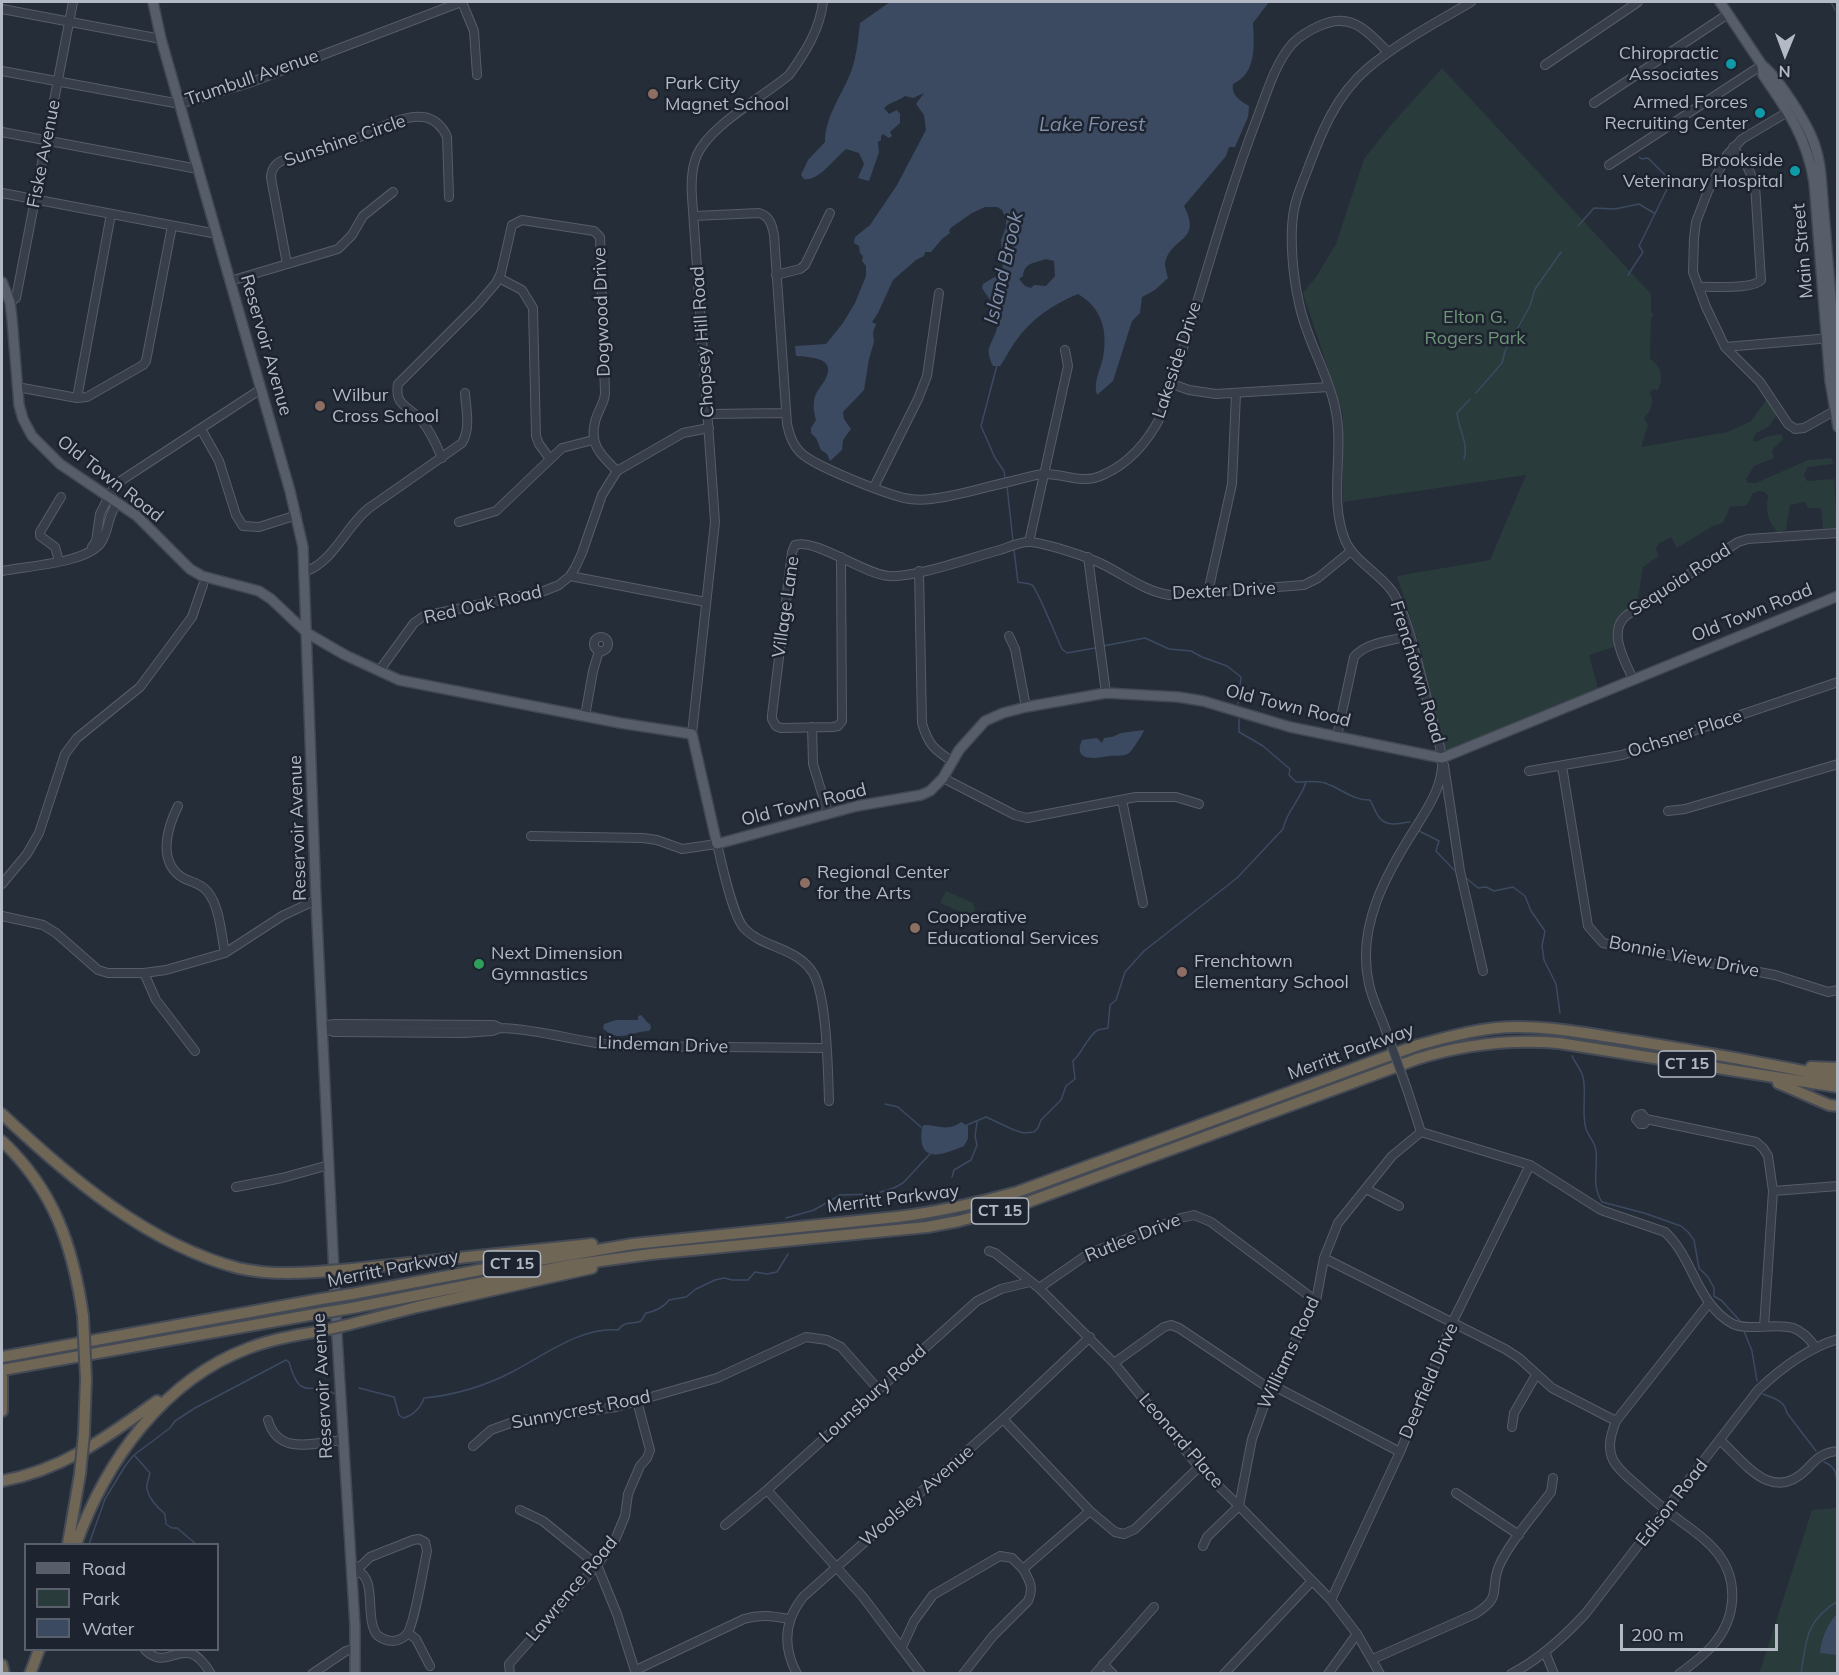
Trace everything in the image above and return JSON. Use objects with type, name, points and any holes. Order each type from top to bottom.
[{"type":"highway","name":"Merritt Parkway","points":[[2,1357],[566,1255],[673,1240],[931,1213],[966,1206],[1017,1192],[1418,1045],[1486,1029],[1515,1027],[1552,1029],[1838,1078]]},
{"type":"highway","name":"Merritt Parkway","points":[[2,1370],[352,1308],[571,1264],[927,1227],[992,1213],[1020,1205],[1417,1059],[1472,1045],[1515,1041],[1559,1042],[1838,1087]]},
{"type":"highway","points":[[1776,1066],[1838,1068]]},
{"type":"highway","points":[[1747,1073],[1755,1078],[1783,1084],[1829,1105],[1838,1106]]},
{"type":"highway","points":[[2,1114],[39,1148],[102,1198],[140,1224],[210,1259],[240,1268],[290,1274],[656,1238],[673,1240]]},
{"type":"highway","points":[[2,1142],[32,1174],[55,1212],[72,1261],[83,1316],[86,1379],[84,1434],[68,1543]]},
{"type":"highway","points":[[2,1481],[40,1472],[90,1448],[205,1370],[250,1347],[557,1275],[675,1256],[684,1251]]},
{"type":"highway","points":[[77,1543],[89,1510],[116,1459],[154,1412],[205,1370]]},
{"type":"highway","points":[[2,1377],[2,1411]]},
{"type":"highway","points":[[30,1674],[39,1651]]},
{"type":"highway","points":[[2,1665],[4,1674]]},
{"type":"main road","name":"Reservoir Avenue","points":[[153,2],[161,39],[297,515],[303,547],[316,900],[343,1440],[356,1648],[355,1674]]},
{"type":"main road","name":"Main Street","points":[[1720,2],[1762,65],[1763,75],[1792,110],[1816,168],[1826,278],[1833,406],[1837,408],[1838,427]]},
{"type":"main road","name":"Old Town Road","points":[[2,282],[10,302],[20,412],[32,436],[60,464],[137,516],[190,569],[202,576],[259,591],[271,599],[307,633],[399,680],[692,734]]},
{"type":"main road","name":"Main Street","points":[[1830,338],[1838,385]]},
{"type":"main road","name":"Old Town Road","points":[[717,844],[828,813],[921,795],[930,791],[943,778],[959,750],[980,725],[1003,713],[1026,707],[1106,693],[1178,697],[1203,701],[1290,727],[1442,758],[1838,596]]},
{"type":"main road","points":[[692,734],[717,844]]},
{"type":"street","name":"Fiske Avenue","points":[[10,302],[16,298],[73,2]]},
{"type":"street","points":[[462,2],[474,32],[477,75]]},
{"type":"street","name":"Trumbull Avenue","points":[[2,71],[180,104],[249,83],[462,2]]},
{"type":"street","name":"Chopsey Hill Road","points":[[692,734],[715,522],[691,179],[698,154],[710,136],[789,75],[799,62],[816,30],[823,2]]},
{"type":"street","name":"Frenchtown Road","points":[[1421,1132],[1369,985],[1365,945],[1376,898],[1396,858],[1431,804],[1442,774],[1442,758],[1399,605],[1391,590],[1351,551],[1339,522],[1337,420],[1329,387],[1298,301],[1293,249],[1293,213],[1319,140],[1333,109],[1357,78],[1388,52],[1471,2]]},
{"type":"street","points":[[1545,65],[1638,2]]},
{"type":"street","points":[[2,9],[161,39]]},
{"type":"street","points":[[1594,103],[1728,14]]},
{"type":"street","name":"Lakeside Drive","points":[[694,216],[752,212],[764,214],[769,219],[773,229],[789,433],[792,442],[807,459],[874,487],[906,498],[922,500],[951,496],[1044,474],[1082,480],[1096,478],[1114,469],[1134,454],[1149,437],[1161,416],[1233,184],[1282,57],[1300,37],[1324,24],[1342,20],[1357,25],[1388,52]]},
{"type":"street","points":[[1609,165],[1762,65]]},
{"type":"street","points":[[1792,110],[1758,128],[1733,147],[1708,192],[1696,222],[1692,265],[1694,279],[1725,346],[1760,382],[1791,427],[1804,428],[1837,408]]},
{"type":"street","name":"Sunshine Circle","points":[[287,264],[271,178],[272,170],[281,161],[340,144],[400,120],[423,117],[436,122],[447,137],[449,197]]},
{"type":"street","points":[[2,132],[198,169]]},
{"type":"street","points":[[1699,287],[1760,282],[1762,273],[1757,191],[1754,178],[1733,147]]},
{"type":"street","points":[[231,281],[338,249],[352,235],[363,216],[393,192]]},
{"type":"street","points":[[2,193],[217,234]]},
{"type":"street","points":[[776,275],[793,272],[805,265],[830,213]]},
{"type":"street","points":[[77,398],[111,214]]},
{"type":"street","name":"Dogwood Drive","points":[[442,458],[422,420],[398,399],[398,384],[478,304],[499,278],[511,228],[522,220],[589,230],[598,234],[605,394],[603,405],[595,421],[593,440]]},
{"type":"street","points":[[17,387],[77,398],[91,396],[143,365],[146,361],[172,226]]},
{"type":"street","points":[[499,278],[522,290],[533,308],[536,436],[550,459]]},
{"type":"street","points":[[874,487],[927,376],[939,293]]},
{"type":"street","points":[[1725,346],[1830,338]]},
{"type":"street","points":[[1029,542],[1068,366],[1065,350]]},
{"type":"street","points":[[1172,384],[1198,392],[1236,394],[1329,387]]},
{"type":"street","points":[[63,560],[86,552],[94,544],[100,514],[108,496],[122,480],[261,388]]},
{"type":"street","points":[[304,572],[320,564],[364,512],[459,447],[466,435],[465,393]]},
{"type":"street","points":[[1208,592],[1232,484],[1236,394]]},
{"type":"street","points":[[708,414],[786,412]]},
{"type":"street","points":[[706,602],[570,576],[582,553],[602,495],[617,471],[683,433],[709,428]]},
{"type":"street","points":[[201,429],[219,461],[238,520],[243,526],[259,527],[297,515]]},
{"type":"street","points":[[459,522],[486,516],[499,510],[564,447],[593,440],[601,454],[617,471]]},
{"type":"street","points":[[62,497],[40,532],[40,536],[55,547],[63,560]]},
{"type":"street","points":[[2,571],[83,556],[103,540],[111,510],[118,502]]},
{"type":"street","name":"Sequoia Road","points":[[1633,679],[1617,635],[1619,623],[1627,615],[1738,542],[1838,532]]},
{"type":"street","name":"Dexter Drive","points":[[920,572],[1029,542],[1088,557],[1154,592],[1170,595],[1304,585],[1318,578],[1351,551]]},
{"type":"street","name":"Village Lane","points":[[812,727],[781,728],[776,726],[772,719],[792,552],[795,545],[803,543],[885,576],[920,572]]},
{"type":"street","points":[[828,813],[813,764],[812,727],[838,726],[842,721],[841,557]]},
{"type":"street","points":[[1088,557],[1106,693]]},
{"type":"street","points":[[920,572],[922,723],[925,735],[932,746],[953,762]]},
{"type":"street","name":"Red Oak Road","points":[[379,671],[414,623],[424,616],[544,591],[559,585],[570,576]]},
{"type":"street","points":[[2,884],[27,854],[39,833],[65,754],[77,738],[140,687],[192,617],[203,585]]},
{"type":"street","points":[[1009,636],[1015,649],[1026,707]]},
{"type":"street","points":[[1337,736],[1354,657],[1371,646],[1409,636]]},
{"type":"street","points":[[585,716],[599,651]]},
{"type":"street","name":"Ochsner Place","points":[[1529,771],[1623,754],[1838,682]]},
{"type":"street","points":[[1442,758],[1460,871],[1483,971]]},
{"type":"street","points":[[1668,811],[1685,809],[1838,764]]},
{"type":"street","name":"Bonnie View Drive","points":[[1562,766],[1588,926],[1603,943],[1775,975],[1828,992],[1838,990]]},
{"type":"street","points":[[943,778],[1015,815],[1027,818],[1136,797],[1176,797],[1199,804]]},
{"type":"street","points":[[1437,790],[1449,791]]},
{"type":"street","points":[[1122,800],[1143,903]]},
{"type":"street","points":[[178,806],[169,831],[166,848],[168,861],[174,871],[184,879],[208,891],[215,905],[225,953]]},
{"type":"street","points":[[531,837],[643,838],[657,840],[682,849],[717,844],[736,911],[743,927],[751,934],[798,958],[815,976],[826,1048],[829,1101]]},
{"type":"street","points":[[2,916],[43,925],[56,933],[98,970],[108,973],[144,973],[166,970],[225,953],[282,916],[316,900]]},
{"type":"street","points":[[144,973],[156,1000],[195,1051]]},
{"type":"street","name":"Lindeman Drive","points":[[323,1028],[334,1032],[423,1028],[500,1028],[548,1032],[602,1045],[621,1047],[826,1048]]},
{"type":"street","points":[[1646,1119],[1756,1142],[1768,1156],[1773,1191],[1764,1327]]},
{"type":"street","points":[[1421,1132],[1530,1165],[1601,1210],[1665,1232],[1672,1238],[1709,1303],[1719,1314],[1736,1326],[1797,1328],[1807,1335],[1816,1348]]},
{"type":"street","name":"Williams Road","points":[[1239,1506],[1252,1439],[1271,1387],[1316,1301],[1324,1258],[1338,1223],[1392,1156],[1421,1132]]},
{"type":"street","points":[[236,1187],[282,1178],[329,1165]]},
{"type":"street","name":"Deerfield Drive","points":[[1331,1600],[1400,1452],[1453,1321],[1530,1165]]},
{"type":"street","points":[[1773,1191],[1838,1186]]},
{"type":"street","points":[[1366,1189],[1399,1206]]},
{"type":"street","name":"Rutlee Drive","points":[[1039,1288],[1088,1254],[1194,1215],[1211,1222],[1316,1301]]},
{"type":"street","name":"Leonard Place","points":[[989,1251],[995,1253],[1039,1288],[1090,1337],[1199,1467],[1331,1600],[1358,1634],[1380,1674]]},
{"type":"street","points":[[1324,1258],[1453,1321],[1504,1349],[1519,1358],[1552,1388],[1616,1421]]},
{"type":"street","name":"Lounsbury Road","points":[[725,1525],[767,1490],[977,1300],[1001,1289],[1030,1282]]},
{"type":"street","points":[[1679,1674],[1716,1643],[1724,1631],[1731,1612],[1733,1591],[1728,1573],[1719,1554],[1702,1535],[1666,1510],[1623,1473],[1613,1460],[1610,1442],[1616,1421],[1709,1303]]},
{"type":"street","points":[[1114,1363],[1164,1327],[1171,1325],[1271,1387],[1400,1452]]},
{"type":"street","name":"Sunnycrest Road","points":[[473,1446],[491,1430],[516,1421],[616,1407],[717,1378],[806,1336],[827,1340],[841,1347],[878,1389]]},
{"type":"street","name":"Woolsley Avenue","points":[[789,1619],[803,1597],[1004,1419],[1090,1337]]},
{"type":"street","name":"Edison Road","points":[[1511,1674],[1565,1636],[1586,1613],[1758,1390],[1796,1359],[1838,1339]]},
{"type":"street","points":[[1512,1426],[1514,1413],[1536,1375]]},
{"type":"street","name":"Lawrence Road","points":[[510,1674],[509,1664],[597,1565],[621,1529],[628,1494],[640,1466],[650,1453],[637,1401]]},
{"type":"street","points":[[268,1419],[271,1431],[280,1440],[290,1444],[302,1445],[343,1440]]},
{"type":"street","points":[[1004,1419],[1090,1511],[1115,1532],[1124,1534],[1135,1530],[1199,1467]]},
{"type":"street","points":[[1720,1440],[1761,1478],[1774,1483],[1786,1484],[1798,1478],[1820,1456],[1838,1451]]},
{"type":"street","points":[[1373,1659],[1486,1607],[1494,1594],[1499,1566],[1551,1491],[1553,1478]]},
{"type":"street","points":[[767,1490],[863,1597],[921,1674]]},
{"type":"street","points":[[1456,1493],[1519,1534]]},
{"type":"street","points":[[1203,1546],[1208,1537],[1239,1506]]},
{"type":"street","points":[[520,1510],[543,1521],[597,1565],[636,1672],[744,1619],[767,1615],[789,1619],[787,1645],[797,1674]]},
{"type":"street","points":[[1023,1569],[1090,1511]]},
{"type":"street","points":[[419,1539],[425,1542],[427,1551],[408,1632],[399,1640],[385,1640],[377,1635],[372,1623],[367,1580],[361,1573],[351,1570],[361,1566],[371,1556],[413,1540],[419,1539]]},
{"type":"street","points":[[902,1647],[914,1621],[933,1595],[1000,1556],[1012,1558],[1031,1582],[1031,1594],[1028,1601],[993,1636],[963,1674]]},
{"type":"street","points":[[1224,1674],[1311,1582]]},
{"type":"street","points":[[1095,1674],[1154,1607]]},
{"type":"street","points":[[408,1632],[416,1639],[430,1666]]},
{"type":"street","points":[[1328,1674],[1358,1634]]},
{"type":"street","points":[[312,1674],[346,1651],[356,1648]]},
{"type":"street","points":[[146,1651],[155,1663],[162,1665],[170,1664],[186,1656],[196,1657],[204,1663],[211,1674]]},
{"type":"street","points":[[1545,1652],[1554,1674]]},
{"type":"street","points":[[1103,1664],[1113,1674]]},
{"type":"green space","name":"Elton G. Rogers Park","points":[[1442,68],[1651,294],[1651,311],[1654,316],[1651,317],[1650,359],[1659,369],[1661,381],[1658,390],[1653,389],[1650,393],[1652,403],[1644,418],[1648,425],[1641,447],[1728,432],[1751,421],[1767,399],[1777,415],[1768,427],[1756,433],[1753,439],[1755,442],[1782,434],[1783,439],[1772,450],[1774,458],[1754,466],[1746,479],[1748,483],[1756,483],[1808,460],[1832,458],[1833,464],[1808,467],[1804,475],[1807,481],[1834,479],[1837,528],[1823,529],[1821,508],[1808,508],[1805,502],[1790,505],[1786,530],[1778,533],[1768,516],[1768,496],[1765,492],[1759,491],[1752,494],[1746,505],[1730,507],[1723,523],[1713,526],[1677,548],[1671,537],[1658,544],[1656,549],[1659,556],[1643,567],[1638,599],[1617,617],[1617,646],[1589,655],[1599,692],[1443,757],[1418,662],[1423,657],[1397,576],[1490,560],[1526,475],[1343,502],[1343,414],[1303,293],[1316,277],[1336,244],[1364,159]]},
{"type":"green space","points":[[946,891],[973,903],[979,924],[966,920],[968,915],[940,903]]},
{"type":"green space","points":[[1837,1508],[1837,1673],[1759,1674],[1812,1510]]},
{"type":"water","name":"Lake Forest","points":[[890,2],[1269,2],[1253,23],[1253,49],[1250,66],[1241,79],[1233,84],[1235,95],[1249,106],[1248,117],[1235,147],[1229,147],[1226,156],[1184,206],[1190,227],[1188,233],[1168,255],[1165,264],[1168,278],[1155,290],[1142,297],[1140,313],[1132,321],[1113,381],[1097,395],[1096,381],[1103,358],[1104,330],[1093,306],[1078,294],[1051,308],[1035,320],[1021,334],[1000,366],[993,366],[989,350],[997,328],[999,314],[982,288],[983,284],[1003,272],[1001,240],[1006,227],[1006,219],[1002,210],[997,207],[985,207],[952,227],[949,230],[950,233],[931,252],[925,252],[924,256],[893,280],[872,322],[876,324],[873,332],[874,342],[864,390],[843,412],[844,419],[851,429],[843,440],[842,450],[830,461],[827,454],[821,450],[811,433],[811,428],[816,420],[815,398],[825,380],[828,367],[820,360],[796,356],[795,346],[826,344],[843,323],[855,303],[866,276],[866,266],[862,261],[863,256],[859,246],[854,243],[855,237],[870,225],[897,185],[926,130],[924,115],[916,104],[924,93],[913,98],[905,96],[884,108],[889,114],[897,110],[900,114],[900,123],[890,132],[892,136],[889,138],[883,134],[881,136],[878,142],[879,152],[869,181],[858,178],[864,164],[859,153],[846,149],[815,177],[804,179],[801,175],[808,160],[825,142],[830,117],[853,66],[860,23]],"holes":[[[1046,259],[1054,261],[1055,276],[1046,286],[1034,285],[1031,288],[1025,286],[1019,279],[1031,264]]]},
{"type":"water","points":[[1144,730],[1135,746],[1127,754],[1093,758],[1083,756],[1080,752],[1082,740],[1097,738],[1102,743],[1104,738]]},
{"type":"water","points":[[641,1015],[650,1024],[649,1031],[619,1036],[608,1033],[603,1028],[604,1024],[616,1020],[638,1020],[638,1016]]},
{"type":"water","points":[[961,1122],[968,1126],[968,1139],[964,1146],[939,1154],[927,1152],[923,1147],[921,1139],[924,1125],[952,1127]]},
{"type":"water","points":[[1837,1614],[1837,1655],[1820,1653],[1825,1632]]},
{"type":"waterway","points":[[1831,2],[1835,10]]},
{"type":"waterway","points":[[1628,275],[1643,252],[1639,246],[1671,181],[1648,158],[1639,157]]},
{"type":"waterway","points":[[1578,226],[1594,208],[1615,209],[1639,204],[1654,213]]},
{"type":"waterway","points":[[1476,393],[1502,363],[1505,351],[1530,306],[1535,289],[1561,252]]},
{"type":"waterway","name":"Island Brook","points":[[997,365],[981,426],[995,458],[1004,471],[1005,478]]},
{"type":"waterway","points":[[1464,459],[1465,447],[1457,413],[1470,399]]},
{"type":"waterway","name":"Island Brook","points":[[1007,486],[1013,541]]},
{"type":"waterway","name":"Island Brook","points":[[1014,550],[1018,582],[1030,584],[1035,588],[1062,649],[1067,653],[1095,648]]},
{"type":"waterway","name":"Island Brook","points":[[1103,646],[1145,638],[1169,649],[1191,651],[1227,666],[1241,677],[1238,704]]},
{"type":"waterway","name":"Island Brook","points":[[1239,719],[1239,732],[1263,746],[1290,769],[1289,775],[1296,782],[1325,783],[1353,796],[1370,800],[1378,816],[1384,822],[1394,824],[1410,822]]},
{"type":"waterway","points":[[967,1125],[986,1117],[1024,1133],[1034,1132],[1038,1128],[1041,1120],[1061,1100],[1066,1086],[1075,1079],[1073,1061],[1095,1032],[1108,1028],[1110,1005],[1116,1000],[1125,972],[1144,951],[1237,878],[1283,829],[1306,782]]},
{"type":"waterway","name":"Island Brook","points":[[1419,831],[1439,841],[1436,851],[1454,870]]},
{"type":"waterway","name":"Island Brook","points":[[1466,878],[1478,888],[1486,887],[1494,891],[1513,887],[1525,896],[1531,911],[1545,931],[1542,946],[1544,960],[1556,984],[1560,1013]]},
{"type":"waterway","name":"Island Brook","points":[[1572,1056],[1583,1077],[1585,1123],[1595,1148],[1596,1183],[1602,1202],[1644,1213],[1681,1226],[1688,1232],[1694,1240],[1699,1268],[1714,1288],[1714,1296],[1722,1301],[1741,1322]]},
{"type":"waterway","points":[[885,1104],[898,1107],[921,1127]]},
{"type":"waterway","points":[[952,1177],[954,1170],[971,1160],[977,1145],[975,1136],[977,1122]]},
{"type":"waterway","points":[[786,1218],[814,1210],[840,1195],[874,1194],[894,1188],[903,1183],[930,1154]]},
{"type":"waterway","points":[[359,1388],[394,1397],[399,1415],[403,1418],[407,1417],[416,1411],[424,1398],[447,1395],[491,1382],[577,1337],[604,1330],[618,1330],[626,1324],[641,1321],[646,1313],[659,1309],[669,1300],[686,1297],[696,1289],[715,1280],[724,1278],[748,1280],[755,1272],[767,1274],[777,1272],[788,1254]]},
{"type":"waterway","name":"Island Brook","points":[[1744,1331],[1752,1351],[1757,1381]]},
{"type":"waterway","points":[[89,1543],[105,1499],[125,1466],[134,1455],[170,1428],[175,1421],[195,1408],[286,1360],[289,1362],[297,1383],[302,1387],[326,1390],[335,1394]]},
{"type":"waterway","name":"Island Brook","points":[[1763,1394],[1781,1403],[1816,1451]]},
{"type":"waterway","points":[[135,1456],[150,1473],[148,1493],[165,1514],[166,1524],[177,1528],[195,1543]]},
{"type":"waterway","name":"Island Brook","points":[[1824,1462],[1834,1470],[1838,1493]]},
{"type":"waterway","name":"Island Brook","points":[[1801,1674],[1809,1632],[1819,1616],[1838,1601]]},
{"type":"place","name":"Chiropractic Associates","points":[[1731,64]]},
{"type":"place","name":"Park City Magnet School","points":[[653,94]]},
{"type":"place","name":"Armed Forces Recruiting Center","points":[[1760,113]]},
{"type":"place","name":"Brookside Veterinary Hospital","points":[[1795,171]]},
{"type":"place","name":"Wilbur Cross School","points":[[320,406]]},
{"type":"place","name":"Regional Center for the Arts","points":[[805,883]]},
{"type":"place","name":"Cooperative Educational Services","points":[[915,928]]},
{"type":"place","name":"Next Dimension Gymnastics","points":[[479,964]]},
{"type":"place","name":"Frenchtown Elementary School","points":[[1182,972]]}]
